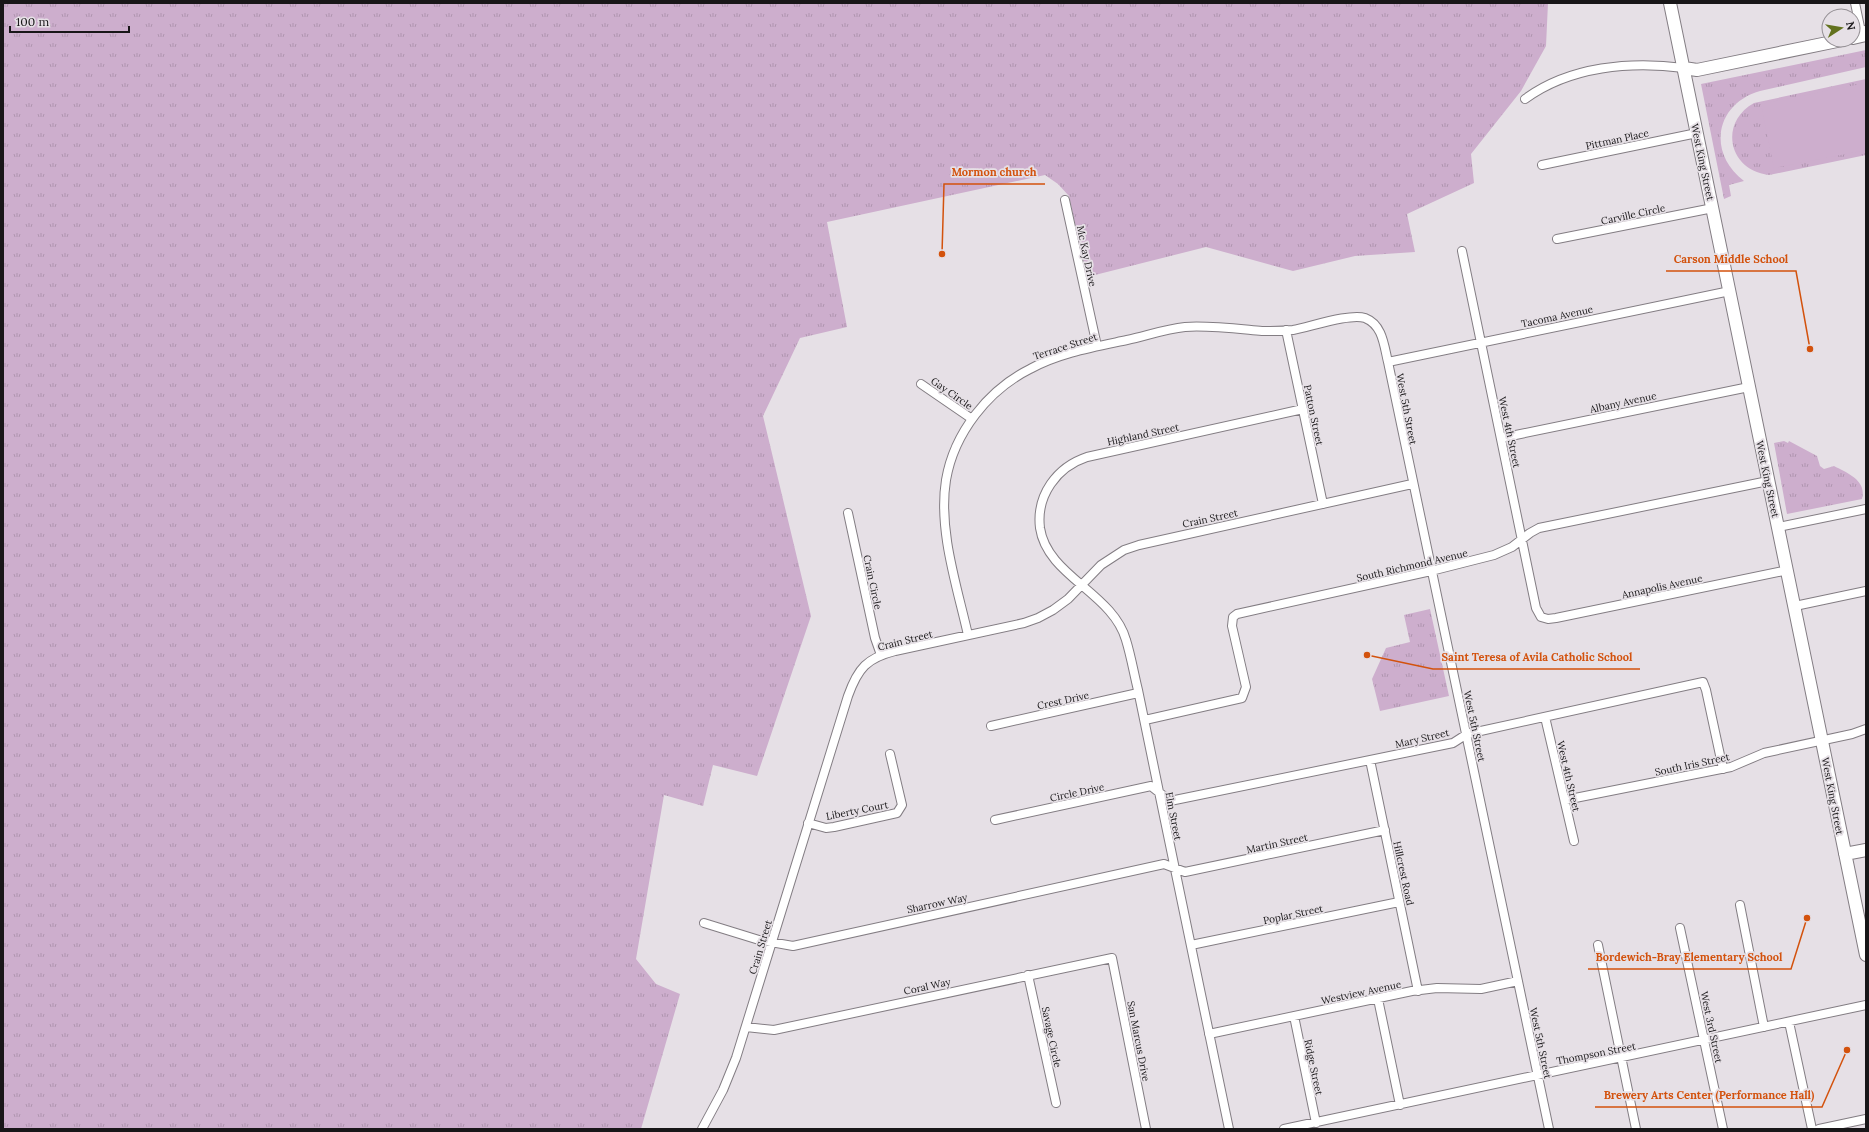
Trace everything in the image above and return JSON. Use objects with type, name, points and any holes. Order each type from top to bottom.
[{"type":"street","name":"West King Street","points":[[1670,3],[1768,481],[1788,570],[1866,955]]},
{"type":"street","points":[[1855,3],[1860,27],[1866,34]]},
{"type":"street","points":[[1525,99],[1560,79],[1612,67],[1636,65],[1697,70],[1821,44]]},
{"type":"street","name":"Pittman Place","points":[[1542,165],[1697,133]]},
{"type":"street","name":"Mc Kay Drive","points":[[1065,200],[1097,346]]},
{"type":"street","name":"Carville Circle","points":[[1557,239],[1713,208]]},
{"type":"street","name":"West 4th Street","points":[[1462,251],[1536,608],[1541,617]]},
{"type":"street","name":"Tacoma Avenue","points":[[1388,362],[1730,291]]},
{"type":"street","name":"Terrace Street","points":[[968,635],[945,533],[944,510],[946,480],[954,455],[964,432],[990,398],[1011,380],[1048,361],[1097,346],[1185,327],[1274,331],[1358,316],[1365,318],[1378,328]]},
{"type":"street","name":"West 5th Street","points":[[1378,328],[1388,362],[1412,484],[1467,734],[1549,1129]]},
{"type":"street","name":"Patton Street","points":[[1286,330],[1323,504]]},
{"type":"street","name":"Gay Circle","points":[[921,384],[972,420]]},
{"type":"street","name":"Albany Avenue","points":[[1501,438],[1749,387]]},
{"type":"street","name":"Highland Street","points":[[1043,536],[1040,528],[1040,511],[1045,494],[1051,482],[1061,471],[1075,461],[1087,457],[1303,409]]},
{"type":"street","name":"South Richmond Avenue","points":[[1145,720],[1242,698],[1246,687],[1232,626],[1233,617],[1237,614],[1431,571],[1494,555],[1512,547],[1539,528],[1768,481]]},
{"type":"street","name":"Crain Street","points":[[702,1129],[723,1090],[746,1027],[854,678],[870,660],[881,655],[1038,618],[1068,599],[1101,566],[1124,550],[1139,545],[1412,484]]},
{"type":"street","points":[[1778,527],[1866,509]]},
{"type":"street","name":"Crain Circle","points":[[848,513],[875,638],[881,655]]},
{"type":"street","name":"Elm Street","points":[[1043,536],[1052,556],[1107,608],[1123,630],[1145,720],[1229,1129]]},
{"type":"street","name":"Annapolis Avenue","points":[[1541,617],[1548,619],[1556,618],[1788,570]]},
{"type":"street","points":[[1795,606],[1866,591]]},
{"type":"street","name":"Mary Street","points":[[1160,794],[1170,801],[1370,760],[1452,743],[1467,734],[1703,682],[1723,769]]},
{"type":"street","name":"Crest Drive","points":[[991,726],[1138,693]]},
{"type":"street","name":"West 4th Street","points":[[1545,717],[1574,841]]},
{"type":"street","name":"South Iris Street","points":[[1565,800],[1723,769],[1764,753],[1852,734],[1866,729]]},
{"type":"street","name":"Liberty Court","points":[[808,824],[826,828],[897,813],[902,805],[890,754]]},
{"type":"street","name":"Hillcrest Road","points":[[1370,760],[1418,991]]},
{"type":"street","name":"Circle Drive","points":[[995,820],[1151,786],[1160,794]]},
{"type":"street","name":"Martin Street","points":[[1175,869],[1185,872],[1384,830]]},
{"type":"street","points":[[1845,854],[1866,850]]},
{"type":"street","name":"Sharrow Way","points":[[704,923],[772,942],[793,946],[1164,864],[1175,869]]},
{"type":"street","name":"Poplar Street","points":[[1191,944],[1399,902]]},
{"type":"street","points":[[1740,905],[1764,1028]]},
{"type":"street","name":"West 3rd Street","points":[[1680,928],[1723,1129]]},
{"type":"street","points":[[1598,945],[1636,1129]]},
{"type":"street","name":"Coral Way","points":[[746,1027],[774,1030],[1112,958]]},
{"type":"street","name":"San Marcus Drive","points":[[1112,958],[1146,1129]]},
{"type":"street","name":"Savage Circle","points":[[1028,975],[1056,1103]]},
{"type":"street","name":"Westview Avenue","points":[[1209,1034],[1418,991],[1437,988],[1481,989],[1518,981]]},
{"type":"street","points":[[1378,999],[1400,1106]]},
{"type":"street","name":"Thompson Street","points":[[1284,1129],[1400,1106],[1538,1074],[1705,1041],[1866,1005]]},
{"type":"street","name":"Ridge Street","points":[[1294,1016],[1316,1123]]},
{"type":"street","points":[[1789,1022],[1812,1129]]},
{"type":"street","points":[[1819,1129],[1866,1120]]},
{"type":"green space","points":[[3,3],[1548,3],[1546,46],[1521,91],[1471,154],[1474,183],[1407,214],[1415,252],[1355,256],[1293,271],[1206,247],[1087,277],[1069,196],[1058,184],[1045,175],[827,222],[847,327],[800,338],[763,416],[811,616],[757,776],[713,765],[703,806],[664,795],[636,959],[656,984],[680,994],[641,1129],[3,1129]]},
{"type":"green space","points":[[1866,50],[1866,67],[1760,91],[1745,97],[1733,107],[1725,118],[1721,130],[1721,144],[1725,157],[1732,170],[1744,181],[1729,185],[1731,196],[1724,199],[1701,84]]},
{"type":"green space","points":[[1866,79],[1866,155],[1769,175],[1755,172],[1745,165],[1737,156],[1733,145],[1732,134],[1736,122],[1743,112],[1754,103]]},
{"type":"green space","points":[[1866,83],[1866,150],[1774,168],[1761,104]]},
{"type":"green space","points":[[1784,441],[1788,443],[1789,441],[1817,456],[1820,466],[1824,469],[1834,466],[1855,478],[1862,487],[1862,499],[1787,514],[1774,443]]},
{"type":"green space","points":[[1430,609],[1449,696],[1380,711],[1372,679],[1386,648],[1410,642],[1404,615]]},
{"type":"place","name":"Mormon church","points":[[942,254]]},
{"type":"place","name":"Carson Middle School","points":[[1810,349]]},
{"type":"place","name":"Saint Teresa of Avila Catholic School","points":[[1367,655]]},
{"type":"place","name":"Bordewich-Bray Elementary School","points":[[1807,918]]},
{"type":"place","name":"Brewery Arts Center (Performance Hall)","points":[[1847,1050]]}]
